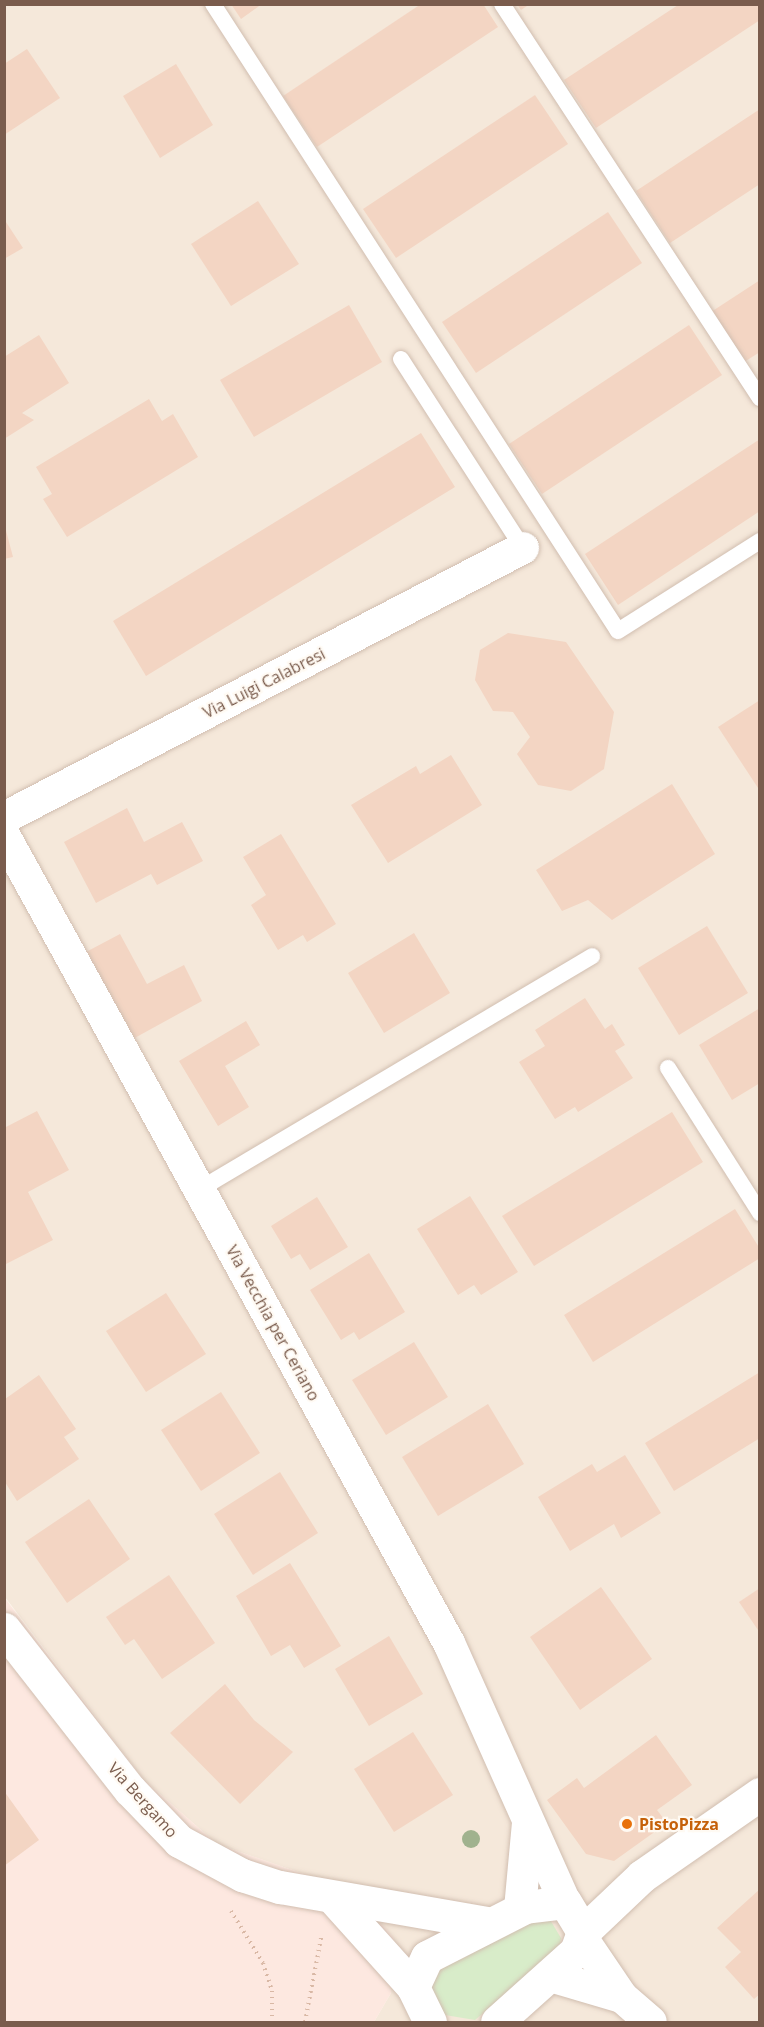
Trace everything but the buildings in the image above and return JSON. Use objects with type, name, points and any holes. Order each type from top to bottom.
[{"type":"street","name":"Via Luigi Calabresi","points":[[4,818],[523,548]]},
{"type":"street","name":"Via Vecchia per Ceriano","points":[[4,835],[449,1643],[566,1903]]},
{"type":"street","name":"Via Bergamo","points":[[4,1629],[130,1790],[180,1841],[242,1875],[333,1898],[487,1923]]},
{"type":"street","points":[[497,2022],[550,1976],[582,1935],[642,1876],[759,1794]]},
{"type":"street","name":"Via Vecchia per Ceriano","points":[[520,1909],[528,1818]]},
{"type":"street","points":[[414,2008],[427,1957],[487,1923],[520,1909],[566,1903],[642,1876]]},
{"type":"street","points":[[333,1898],[414,2008]]},
{"type":"street","points":[[566,1903],[582,1935],[622,1996],[651,2022]]},
{"type":"street","points":[[550,1976],[622,1996]]},
{"type":"lane","points":[[213,4],[618,631],[759,542]]},
{"type":"lane","points":[[502,4],[759,398]]},
{"type":"lane","points":[[401,359],[523,548]]},
{"type":"lane","points":[[200,1189],[592,956]]},
{"type":"lane","points":[[668,1068],[759,1213]]},
{"type":"path","points":[[305,2022],[323,1930]]},
{"type":"shaded area","points":[[5,5],[759,5],[759,2022],[374,2022],[391,1993],[327,1882],[217,1844],[143,1779],[5,1597]]},
{"type":"shaded area","points":[[4,1597],[143,1779],[217,1844],[327,1882],[370,1910],[394,1938],[391,1993],[374,2022],[5,2022]]},
{"type":"green space","points":[[518,1918],[549,1918],[561,1938],[559,1950],[475,2020],[445,2015],[428,1993],[432,1968]]},
{"type":"place","name":"PistoPizza","points":[[627,1824]]}]
